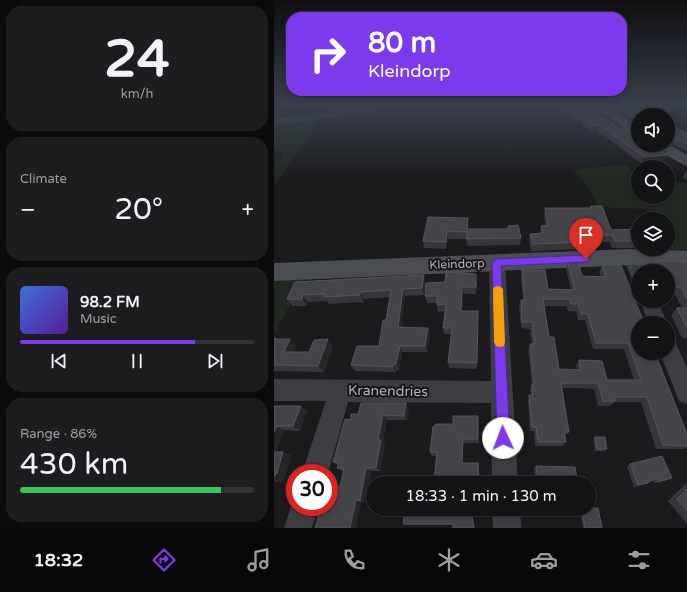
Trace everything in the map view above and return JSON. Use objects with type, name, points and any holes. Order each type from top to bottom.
[{"type":"street","points":[[672,152],[687,160]]},
{"type":"street","name":"Kleindorp","points":[[649,264],[687,259]]},
{"type":"street","points":[[497,262],[505,476]]},
{"type":"street","name":"Kleindorp","points":[[274,272],[497,262],[631,266]]},
{"type":"street","points":[[673,360],[687,393]]},
{"type":"street","name":"Kranendries","points":[[274,390],[502,392]]},
{"type":"street","points":[[318,464],[340,391]]},
{"type":"street","points":[[298,528],[301,516]]},
{"type":"street","points":[[506,516],[507,528]]},
{"type":"shaded area","points":[[274,130],[313,130],[274,187],[274,161],[282,156],[282,153],[274,151]]},
{"type":"shaded area","points":[[628,165],[631,171],[631,204],[675,204],[675,182],[687,183],[687,253],[675,253],[675,212],[647,212],[646,209],[598,207],[590,190],[573,169]]},
{"type":"shaded area","points":[[305,276],[274,335],[274,277]]},
{"type":"building","points":[[606,130],[623,130],[625,131],[631,130],[631,148]]},
{"type":"building","points":[[675,130],[681,130],[687,133],[687,144],[675,139]]},
{"type":"building","points":[[637,152],[663,152],[667,155],[644,157]]},
{"type":"building","points":[[591,206],[602,206],[611,230],[631,229],[631,241],[615,241],[612,235],[581,235],[583,242],[533,244],[530,234],[543,233],[541,226],[548,225],[545,208],[591,208]]},
{"type":"building","points":[[428,217],[468,218],[467,229],[508,229],[508,226],[518,225],[521,238],[466,239],[467,232],[447,231],[446,242],[423,241]]},
{"type":"building","points":[[659,261],[687,262],[687,299],[681,287],[675,287],[675,264],[660,264]]},
{"type":"building","points":[[578,262],[582,276],[606,277],[602,265],[621,265],[631,290],[631,308],[638,308],[641,316],[631,316],[631,352],[628,343],[596,343],[588,314],[581,314],[578,304],[571,304],[570,299],[543,299],[549,337],[554,337],[559,369],[581,370],[579,360],[602,361],[607,380],[641,380],[634,360],[658,360],[687,434],[687,446],[663,445],[647,397],[614,397],[615,401],[603,401],[598,383],[561,383],[569,432],[564,432],[566,442],[538,442],[536,427],[532,427],[529,395],[533,395],[532,384],[534,384],[530,344],[535,344],[532,322],[522,322],[521,300],[525,300],[522,270],[545,270],[548,289],[575,290],[568,263]]},
{"type":"building","points":[[446,272],[476,274],[476,287],[462,287],[461,311],[478,311],[477,363],[448,362],[452,328],[443,328],[446,304],[437,305],[437,296],[425,296],[426,283],[445,282]]},
{"type":"building","points":[[424,275],[422,288],[403,289],[398,327],[428,328],[425,346],[400,346],[396,364],[393,364],[393,367],[351,365],[357,346],[379,346],[383,320],[386,320],[391,290],[360,292],[360,295],[324,297],[325,294],[303,295],[302,299],[287,299],[295,282]]},
{"type":"building","points":[[677,308],[687,308],[687,328]]},
{"type":"building","points":[[274,339],[290,339],[284,352],[309,352],[314,340],[328,339],[318,366],[274,365]]},
{"type":"building","points":[[361,403],[406,403],[404,416],[383,415],[378,440],[381,440],[376,468],[366,468],[360,501],[356,500],[350,528],[315,528],[318,516],[338,516],[338,495],[344,469],[338,468],[339,463],[333,462],[345,419],[351,420],[351,414],[358,414]]},
{"type":"building","points":[[274,406],[301,406],[293,426],[277,426],[274,432]]},
{"type":"building","points":[[453,416],[478,416],[478,439],[463,439],[462,463],[478,463],[479,476],[435,476],[437,452],[430,452],[433,427],[436,424],[453,424]]},
{"type":"building","points":[[595,437],[605,437],[607,449],[597,449]]},
{"type":"building","points":[[274,452],[283,452],[277,473],[274,477]]},
{"type":"building","points":[[662,456],[672,478],[658,482],[655,478],[648,483],[638,485],[630,464]]},
{"type":"building","points":[[536,466],[575,467],[577,476],[537,476]]},
{"type":"building","points":[[687,489],[687,511],[677,499]]},
{"type":"building","points":[[596,508],[598,508],[602,528],[585,528],[583,516],[596,516]]},
{"type":"building","points":[[404,516],[472,516],[474,528],[453,528],[453,524],[403,524]]},
{"type":"slow traffic","points":[[498,289],[500,342]]},
{"type":"route","points":[[503,438],[497,262],[586,259]]}]
